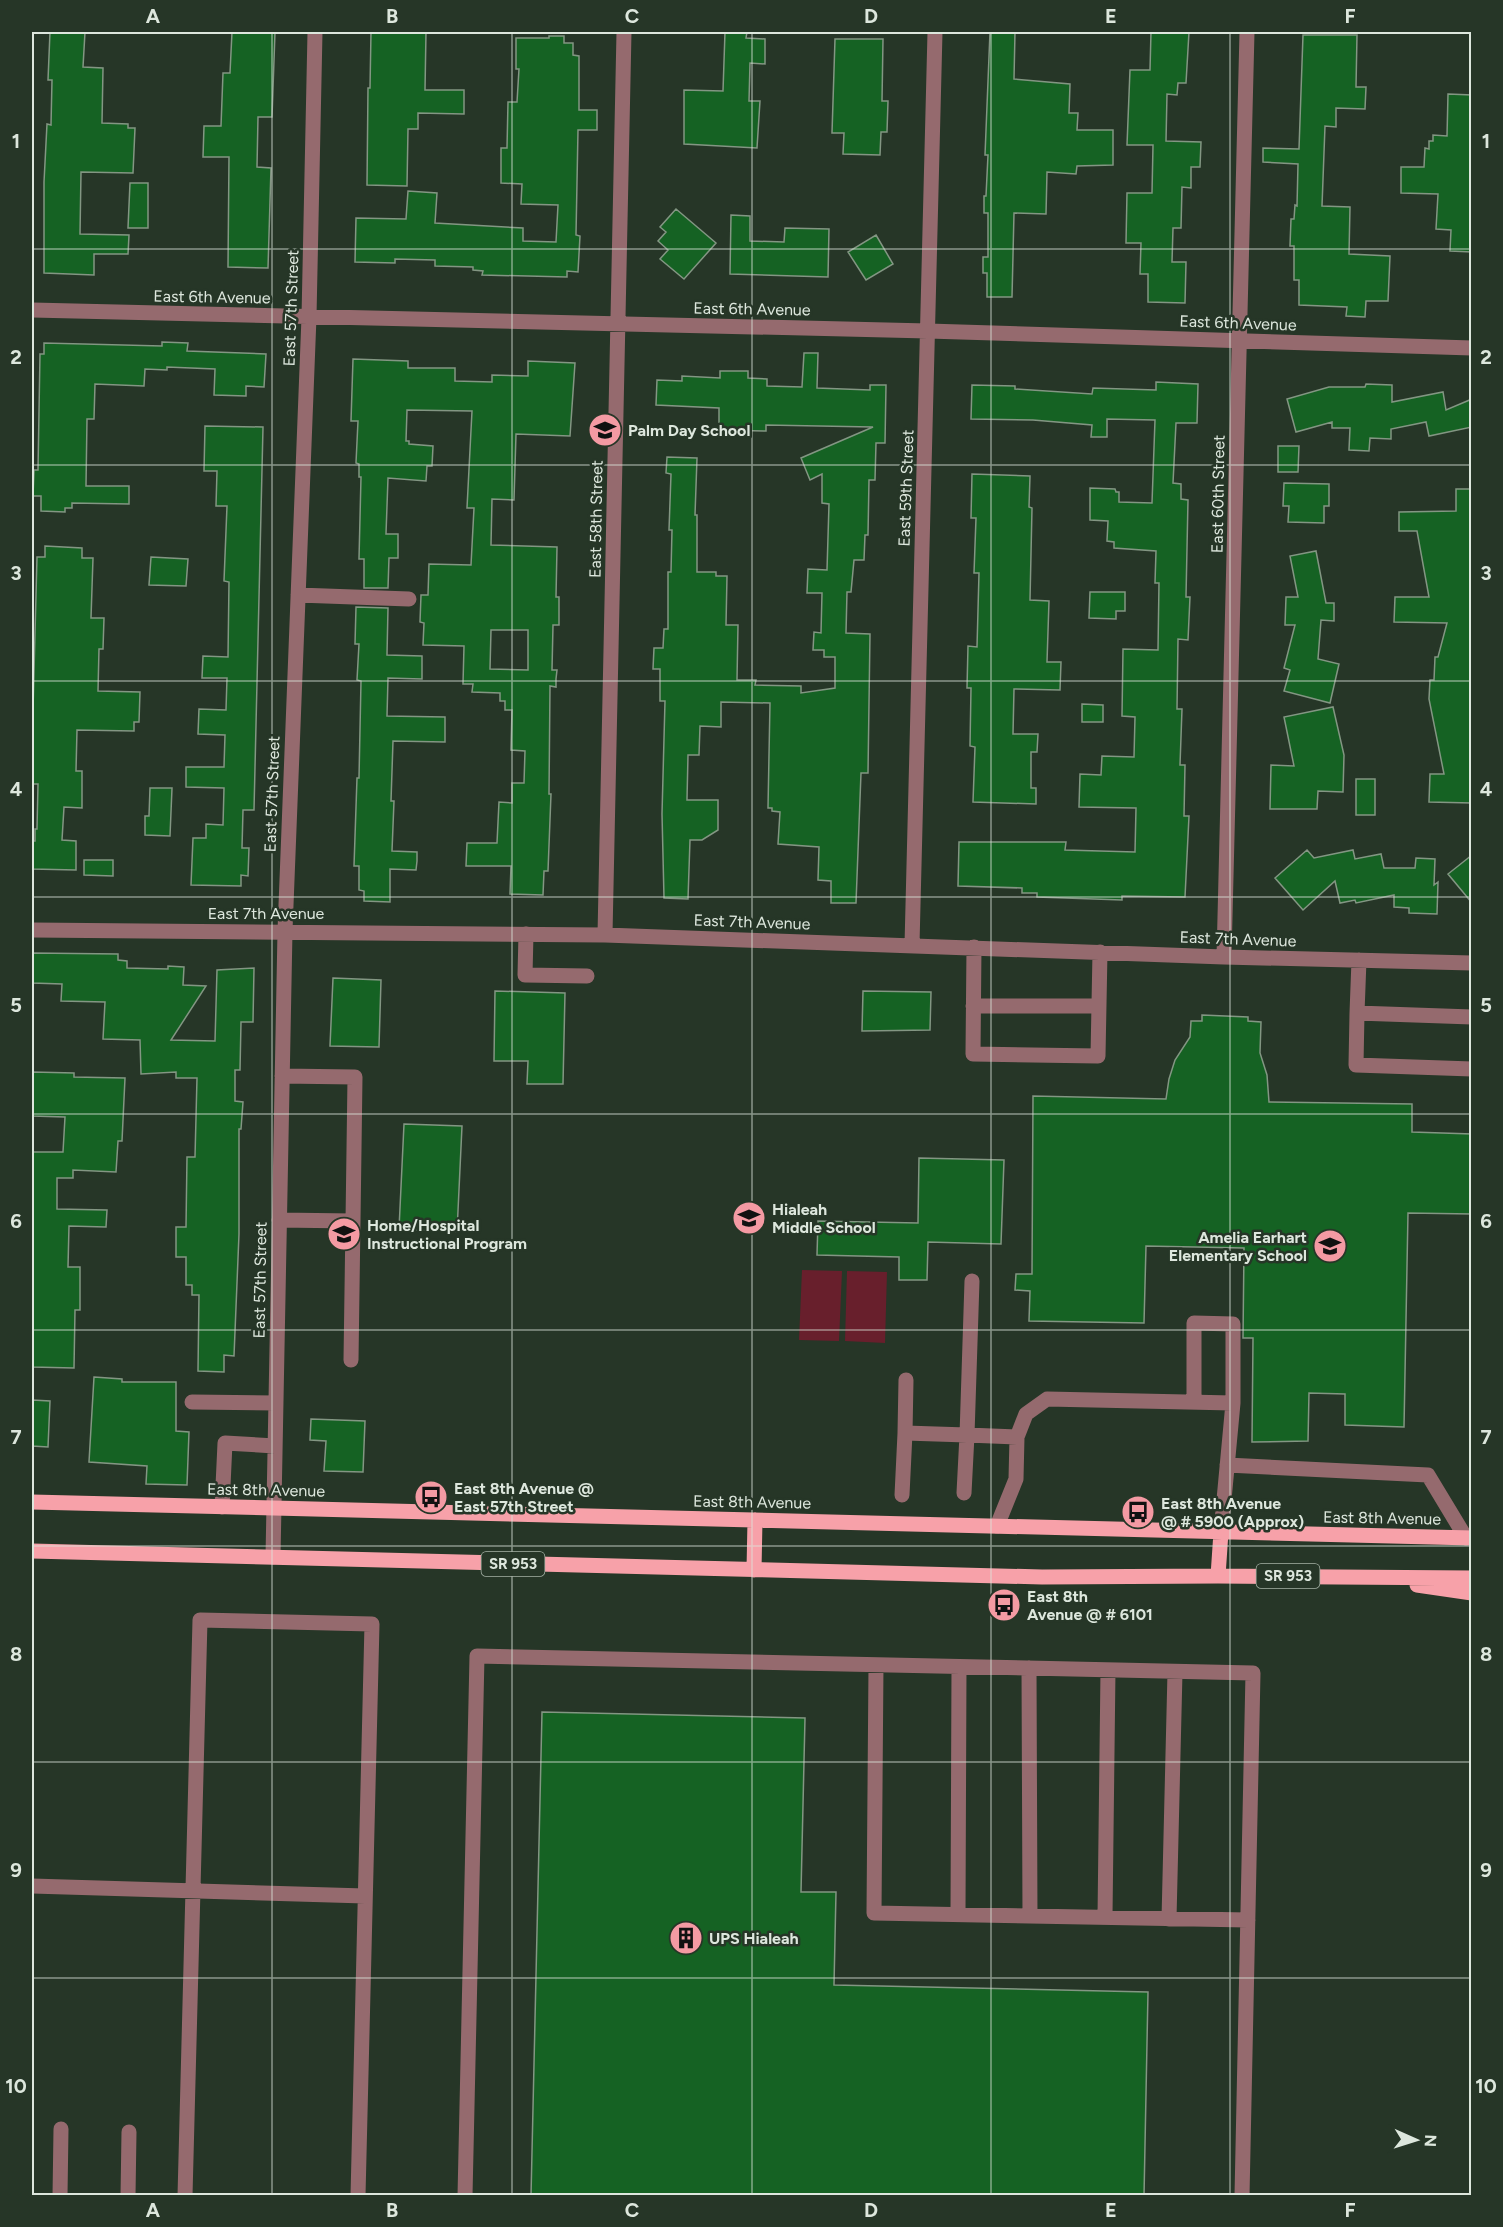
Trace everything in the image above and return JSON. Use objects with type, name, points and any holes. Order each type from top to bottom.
[{"type":"main road","name":"East 8th Avenue","points":[[32,1502],[1469,1538]]},
{"type":"main road","points":[[754,1570],[755,1520]]},
{"type":"main road","points":[[1218,1576],[1221,1532]]},
{"type":"main road","name":"SR 953","points":[[32,1551],[1042,1577],[1472,1578]]},
{"type":"main road","points":[[1358,1576],[1472,1593]]},
{"type":"street","name":"East 57th Street","points":[[273,1557],[285,931],[309,317],[315,32]]},
{"type":"street","name":"East 58th Street","points":[[605,935],[624,32]]},
{"type":"street","name":"East 59th Street","points":[[912,945],[935,32]]},
{"type":"street","name":"East 60th Street","points":[[1224,957],[1247,32]]},
{"type":"street","name":"East 6th Avenue","points":[[32,310],[928,331],[1472,348]]},
{"type":"street","points":[[298,595],[409,599]]},
{"type":"street","name":"East 7th Avenue","points":[[32,930],[605,935],[1224,957],[1472,963]]},
{"type":"street","points":[[526,934],[525,975],[587,976]]},
{"type":"street","points":[[974,947],[973,1054],[1098,1056],[1100,952]]},
{"type":"street","points":[[1359,960],[1356,1065],[1472,1069]]},
{"type":"street","points":[[974,1006],[1099,1006]]},
{"type":"street","points":[[1357,1013],[1472,1017]]},
{"type":"street","points":[[282,1076],[355,1077],[351,1360]]},
{"type":"street","points":[[279,1220],[353,1221]]},
{"type":"street","points":[[964,1493],[972,1281]]},
{"type":"street","points":[[1194,1402],[1194,1323],[1233,1324],[1233,1402],[1221,1532]]},
{"type":"street","points":[[902,1495],[906,1380]]},
{"type":"street","points":[[997,1526],[1016,1479],[1017,1437],[1026,1414],[1047,1399],[1233,1402]]},
{"type":"street","points":[[192,1402],[276,1402]]},
{"type":"street","points":[[905,1433],[1017,1437]]},
{"type":"street","points":[[222,1507],[225,1443],[275,1446]]},
{"type":"street","points":[[1227,1466],[1428,1475],[1469,1538]]},
{"type":"street","points":[[185,2196],[200,1620],[372,1624],[358,2196]]},
{"type":"street","points":[[465,2196],[477,1656],[1253,1673],[1242,2196]]},
{"type":"street","points":[[876,1665],[874,1913],[1248,1920]]},
{"type":"street","points":[[958,1915],[959,1667]]},
{"type":"street","points":[[1029,1668],[1030,1916]]},
{"type":"street","points":[[1105,1917],[1108,1670]]},
{"type":"street","points":[[1169,1919],[1174,1672]]},
{"type":"street","points":[[32,1886],[365,1896]]},
{"type":"street","points":[[60,2196],[62,2128]]},
{"type":"street","points":[[128,2196],[129,2132]]},
{"type":"shaded area","points":[[802,1270],[842,1271],[839,1341],[799,1340]]},
{"type":"shaded area","points":[[847,1271],[887,1272],[885,1343],[845,1341]]},
{"type":"building","points":[[50,32],[85,32],[83,67],[103,68],[102,123],[128,124],[128,128],[135,128],[133,173],[81,172],[80,234],[129,235],[128,254],[94,254],[94,275],[44,273],[44,182],[47,124],[51,125],[52,80],[48,80]]},
{"type":"building","points":[[232,32],[275,32],[272,117],[258,117],[257,167],[271,168],[268,268],[228,267],[229,157],[203,157],[204,126],[221,126],[223,73],[230,73]]},
{"type":"building","points":[[371,32],[426,32],[425,90],[464,90],[464,114],[418,113],[418,129],[408,129],[407,186],[367,185]]},
{"type":"building","points":[[725,32],[747,32],[746,38],[765,39],[765,64],[750,63],[749,101],[760,101],[757,148],[684,144],[684,90],[723,91]]},
{"type":"building","points":[[990,32],[1015,32],[1014,79],[1070,84],[1069,113],[1078,113],[1077,130],[1113,130],[1113,165],[1077,166],[1076,174],[1047,172],[1046,214],[1014,213],[1012,297],[987,297],[987,273],[983,273],[983,257],[988,257],[988,213],[984,213],[984,196],[986,196],[988,155],[985,155]]},
{"type":"building","points":[[1151,32],[1189,32],[1186,83],[1178,83],[1177,95],[1167,94],[1166,141],[1201,142],[1200,167],[1191,167],[1191,188],[1182,187],[1181,228],[1173,228],[1172,262],[1186,262],[1185,303],[1148,302],[1148,274],[1140,274],[1141,243],[1126,243],[1127,193],[1152,193],[1153,145],[1127,145],[1130,70],[1150,70]]},
{"type":"building","points":[[1303,35],[1357,35],[1356,87],[1366,87],[1365,109],[1336,108],[1336,127],[1325,126],[1322,206],[1350,207],[1349,254],[1390,256],[1388,301],[1366,301],[1365,317],[1346,316],[1347,307],[1299,305],[1299,280],[1294,280],[1294,246],[1290,246],[1291,219],[1294,219],[1295,205],[1297,206],[1298,164],[1263,162],[1263,148],[1299,149]]},
{"type":"building","points":[[549,36],[564,36],[564,43],[573,43],[573,55],[579,56],[579,110],[597,110],[597,130],[578,130],[576,235],[580,236],[578,272],[567,271],[567,277],[482,275],[483,271],[473,270],[473,267],[435,266],[435,260],[395,259],[395,263],[355,262],[356,218],[406,219],[408,191],[437,193],[435,223],[523,228],[523,241],[556,242],[558,205],[521,204],[522,184],[501,183],[501,148],[507,148],[508,102],[517,102],[519,69],[516,69],[516,38],[549,38]]},
{"type":"building","points":[[835,39],[883,39],[882,101],[888,101],[887,132],[881,132],[880,155],[843,154],[844,133],[832,133]]},
{"type":"building","points":[[1448,94],[1472,95],[1472,252],[1450,251],[1451,230],[1436,229],[1438,194],[1401,193],[1401,167],[1424,167],[1425,148],[1429,149],[1429,141],[1433,141],[1433,135],[1447,136]]},
{"type":"building","points":[[130,183],[148,183],[148,228],[128,228]]},
{"type":"building","points":[[676,209],[716,243],[684,279],[660,259],[668,250],[658,241],[666,232],[660,227]]},
{"type":"building","points":[[731,215],[750,216],[750,241],[784,242],[785,228],[829,229],[828,277],[730,274]]},
{"type":"building","points":[[876,235],[893,264],[866,280],[848,252]]},
{"type":"building","points":[[162,342],[188,343],[187,351],[266,354],[264,387],[246,386],[246,396],[214,395],[215,369],[167,367],[167,370],[145,369],[144,386],[95,384],[94,419],[87,419],[86,486],[129,486],[129,504],[72,503],[72,508],[65,508],[65,512],[41,511],[41,496],[33,496],[34,470],[38,470],[40,354],[44,354],[44,343],[162,346]]},
{"type":"building","points":[[804,353],[818,353],[817,388],[870,390],[870,385],[886,385],[885,443],[876,443],[875,480],[869,480],[868,535],[865,535],[864,560],[854,560],[851,592],[847,592],[846,633],[870,634],[868,773],[861,773],[856,903],[831,903],[831,881],[818,880],[819,847],[778,844],[780,812],[768,808],[770,703],[721,702],[721,727],[700,726],[699,755],[688,755],[687,800],[718,800],[718,830],[702,840],[690,840],[688,899],[664,898],[662,814],[665,701],[660,701],[660,669],[653,669],[654,648],[663,648],[664,629],[668,629],[668,572],[671,572],[672,530],[669,530],[671,474],[666,473],[667,457],[697,458],[695,515],[697,515],[697,572],[716,572],[716,576],[727,576],[726,625],[738,625],[737,680],[756,680],[755,685],[801,686],[801,693],[835,688],[835,657],[824,657],[824,650],[813,650],[814,632],[821,633],[822,593],[807,593],[808,569],[827,570],[829,504],[822,503],[822,474],[810,480],[801,458],[873,427],[766,425],[766,431],[719,430],[719,408],[656,405],[657,380],[682,381],[682,376],[720,378],[720,371],[748,371],[748,378],[767,379],[767,386],[802,387]]},
{"type":"building","points":[[353,359],[408,361],[408,368],[455,368],[455,381],[492,382],[492,375],[528,376],[528,361],[575,363],[570,436],[516,434],[514,500],[492,499],[491,545],[557,547],[556,597],[559,597],[559,625],[553,625],[552,670],[557,670],[556,687],[550,686],[549,794],[551,794],[548,871],[544,871],[543,895],[510,894],[511,866],[466,866],[467,843],[497,843],[499,802],[512,803],[512,783],[524,783],[525,751],[511,750],[512,710],[505,710],[505,701],[500,701],[500,693],[472,692],[473,684],[463,684],[464,646],[423,645],[424,623],[420,622],[421,595],[428,595],[429,564],[471,565],[474,508],[467,508],[472,411],[407,410],[406,441],[409,441],[409,444],[433,446],[432,466],[427,466],[426,481],[388,478],[386,534],[398,534],[398,558],[389,558],[388,588],[364,588],[364,559],[359,559],[361,477],[359,477],[359,464],[356,463],[358,421],[351,421]],"holes":[[[491,630],[528,630],[528,670],[490,669]]]},
{"type":"building","points":[[1156,382],[1198,384],[1197,423],[1176,423],[1173,483],[1181,484],[1181,499],[1188,500],[1186,597],[1190,597],[1188,640],[1178,639],[1177,709],[1182,709],[1180,765],[1185,765],[1184,816],[1189,816],[1185,897],[1122,896],[1122,900],[1037,897],[1037,893],[1022,893],[1022,888],[958,886],[959,842],[1066,842],[1065,850],[1135,852],[1136,808],[1079,807],[1080,774],[1101,775],[1102,756],[1134,757],[1135,717],[1122,716],[1123,649],[1158,650],[1159,583],[1155,583],[1156,551],[1114,548],[1114,542],[1107,541],[1108,521],[1090,520],[1090,488],[1115,489],[1119,492],[1119,502],[1152,503],[1155,420],[1107,419],[1107,437],[1091,437],[1092,425],[1033,420],[971,419],[972,385],[1015,386],[1015,389],[1092,394],[1093,388],[1156,390]]},
{"type":"building","points":[[1366,384],[1392,385],[1392,402],[1443,392],[1446,410],[1472,399],[1472,427],[1429,436],[1426,422],[1391,429],[1391,439],[1370,438],[1369,451],[1349,450],[1350,428],[1332,428],[1332,422],[1296,432],[1287,399],[1329,387],[1365,387]]},
{"type":"building","points":[[205,426],[263,427],[254,810],[243,810],[242,848],[249,848],[248,876],[241,875],[241,886],[191,885],[193,838],[206,838],[206,824],[223,825],[224,788],[186,787],[186,767],[224,767],[225,735],[198,734],[199,709],[226,710],[227,678],[202,678],[203,656],[228,657],[229,582],[224,581],[227,506],[216,506],[217,471],[204,471]]},
{"type":"building","points":[[1278,446],[1299,446],[1298,472],[1278,472]]},
{"type":"building","points":[[972,474],[1030,476],[1029,507],[1032,508],[1030,600],[1049,601],[1047,662],[1061,662],[1060,690],[1014,689],[1013,734],[1038,734],[1037,752],[1031,752],[1031,788],[1036,788],[1036,804],[973,802],[975,747],[970,746],[971,688],[967,688],[968,646],[977,647],[979,573],[974,573],[976,518],[971,518]]},
{"type":"building","points":[[1284,483],[1329,484],[1329,506],[1324,506],[1324,523],[1288,522],[1289,506],[1283,506]]},
{"type":"building","points":[[1456,489],[1472,489],[1472,803],[1429,802],[1430,774],[1444,774],[1429,699],[1430,680],[1434,680],[1435,657],[1438,657],[1447,623],[1394,622],[1395,597],[1429,597],[1417,531],[1399,531],[1399,512],[1456,511]]},
{"type":"building","points":[[45,546],[82,548],[82,558],[93,558],[91,618],[104,618],[103,649],[99,649],[98,691],[140,692],[139,722],[134,722],[134,731],[77,730],[76,771],[82,771],[82,808],[64,807],[62,840],[76,841],[76,870],[32,869],[32,841],[35,841],[35,829],[37,829],[38,784],[33,784],[32,748],[37,557],[45,557]]},
{"type":"building","points":[[1316,551],[1326,603],[1334,603],[1334,621],[1321,620],[1318,659],[1339,664],[1330,703],[1284,691],[1290,670],[1284,668],[1295,625],[1285,625],[1286,597],[1298,597],[1290,556]]},
{"type":"building","points":[[151,557],[188,559],[186,586],[149,585]]},
{"type":"building","points":[[1090,592],[1125,592],[1125,611],[1116,611],[1116,619],[1089,618]]},
{"type":"building","points":[[356,607],[388,608],[387,655],[422,656],[422,679],[388,678],[387,716],[445,717],[445,742],[393,741],[392,851],[417,852],[417,861],[416,870],[390,869],[390,902],[364,901],[364,891],[359,890],[359,866],[354,866],[361,681],[357,680],[359,644],[355,644]]},
{"type":"building","points":[[1082,704],[1103,705],[1103,722],[1082,722]]},
{"type":"building","points":[[1333,707],[1344,755],[1343,792],[1318,791],[1317,809],[1270,809],[1271,765],[1294,766],[1284,717]]},
{"type":"building","points":[[1356,779],[1375,779],[1375,815],[1356,815]]},
{"type":"building","points":[[150,788],[172,788],[170,836],[145,835],[145,816],[149,816]]},
{"type":"building","points":[[1307,850],[1314,858],[1353,850],[1355,859],[1381,854],[1384,868],[1415,868],[1416,858],[1435,859],[1434,885],[1438,882],[1437,914],[1409,913],[1409,908],[1394,907],[1394,895],[1356,903],[1355,900],[1340,903],[1335,881],[1303,910],[1275,878]]},
{"type":"building","points":[[1472,855],[1472,903],[1448,874]]},
{"type":"building","points":[[84,860],[113,860],[113,876],[84,875]]},
{"type":"building","points":[[32,953],[118,954],[118,960],[127,961],[127,968],[184,967],[183,985],[206,986],[171,1040],[215,1041],[217,970],[254,968],[253,1022],[241,1022],[240,1070],[235,1070],[235,1101],[243,1102],[241,1129],[239,1129],[239,1234],[234,1356],[224,1355],[224,1372],[198,1371],[199,1295],[192,1295],[192,1285],[186,1285],[186,1257],[176,1257],[176,1227],[186,1227],[187,1157],[195,1157],[197,1078],[176,1078],[176,1072],[141,1074],[140,1040],[103,1039],[105,1002],[61,1001],[62,984],[32,983]]},
{"type":"building","points":[[333,978],[381,980],[379,1047],[330,1046]]},
{"type":"building","points":[[495,991],[565,993],[563,1084],[527,1084],[528,1061],[494,1061]]},
{"type":"building","points":[[863,991],[931,992],[930,1030],[862,1031]]},
{"type":"building","points":[[1202,1015],[1248,1017],[1248,1021],[1261,1022],[1260,1053],[1267,1075],[1269,1102],[1412,1104],[1412,1132],[1472,1134],[1472,1214],[1408,1213],[1404,1427],[1345,1425],[1345,1394],[1309,1393],[1308,1441],[1252,1442],[1253,1338],[1243,1338],[1244,1248],[1146,1246],[1144,1323],[1029,1321],[1030,1291],[1015,1290],[1016,1274],[1032,1274],[1033,1096],[1166,1099],[1175,1060],[1190,1037],[1191,1021],[1202,1021]]},
{"type":"building","points":[[32,1072],[74,1073],[74,1077],[125,1078],[122,1141],[118,1141],[116,1172],[73,1170],[73,1178],[57,1178],[57,1209],[107,1210],[106,1227],[69,1226],[68,1267],[80,1267],[80,1310],[75,1310],[74,1368],[32,1367],[32,1152],[63,1152],[65,1117],[32,1116]]},
{"type":"building","points":[[404,1124],[462,1126],[457,1232],[399,1229]]},
{"type":"building","points":[[919,1158],[1004,1160],[1001,1244],[928,1242],[927,1280],[899,1280],[899,1257],[817,1255],[818,1221],[918,1223]]},
{"type":"building","points":[[94,1377],[122,1379],[122,1382],[176,1382],[176,1431],[189,1432],[187,1485],[146,1484],[147,1466],[89,1462]]},
{"type":"building","points":[[32,1400],[50,1401],[48,1447],[32,1446]]},
{"type":"building","points":[[311,1419],[365,1421],[363,1472],[324,1471],[326,1441],[310,1440]]},
{"type":"building","name":"UPS Hialeah","points":[[542,1712],[805,1718],[801,1892],[836,1892],[834,1985],[1148,1992],[1144,2196],[531,2196]]},
{"type":"place","name":"Palm Day School","points":[[605,430]]},
{"type":"place","name":"Hialeah Middle School","points":[[749,1218]]},
{"type":"place","name":"Home/Hospital Instructional Program","points":[[344,1234]]},
{"type":"place","name":"Amelia Earhart Elementary School","points":[[1330,1246]]},
{"type":"place","name":"East 8th Avenue @ East 57th Street","points":[[431,1497]]},
{"type":"place","name":"East 8th Avenue @ # 5900 (Approx)","points":[[1138,1512]]},
{"type":"place","name":"East 8th Avenue @ # 6101","points":[[1004,1605]]},
{"type":"place","name":"UPS Hialeah","points":[[686,1938]]}]
